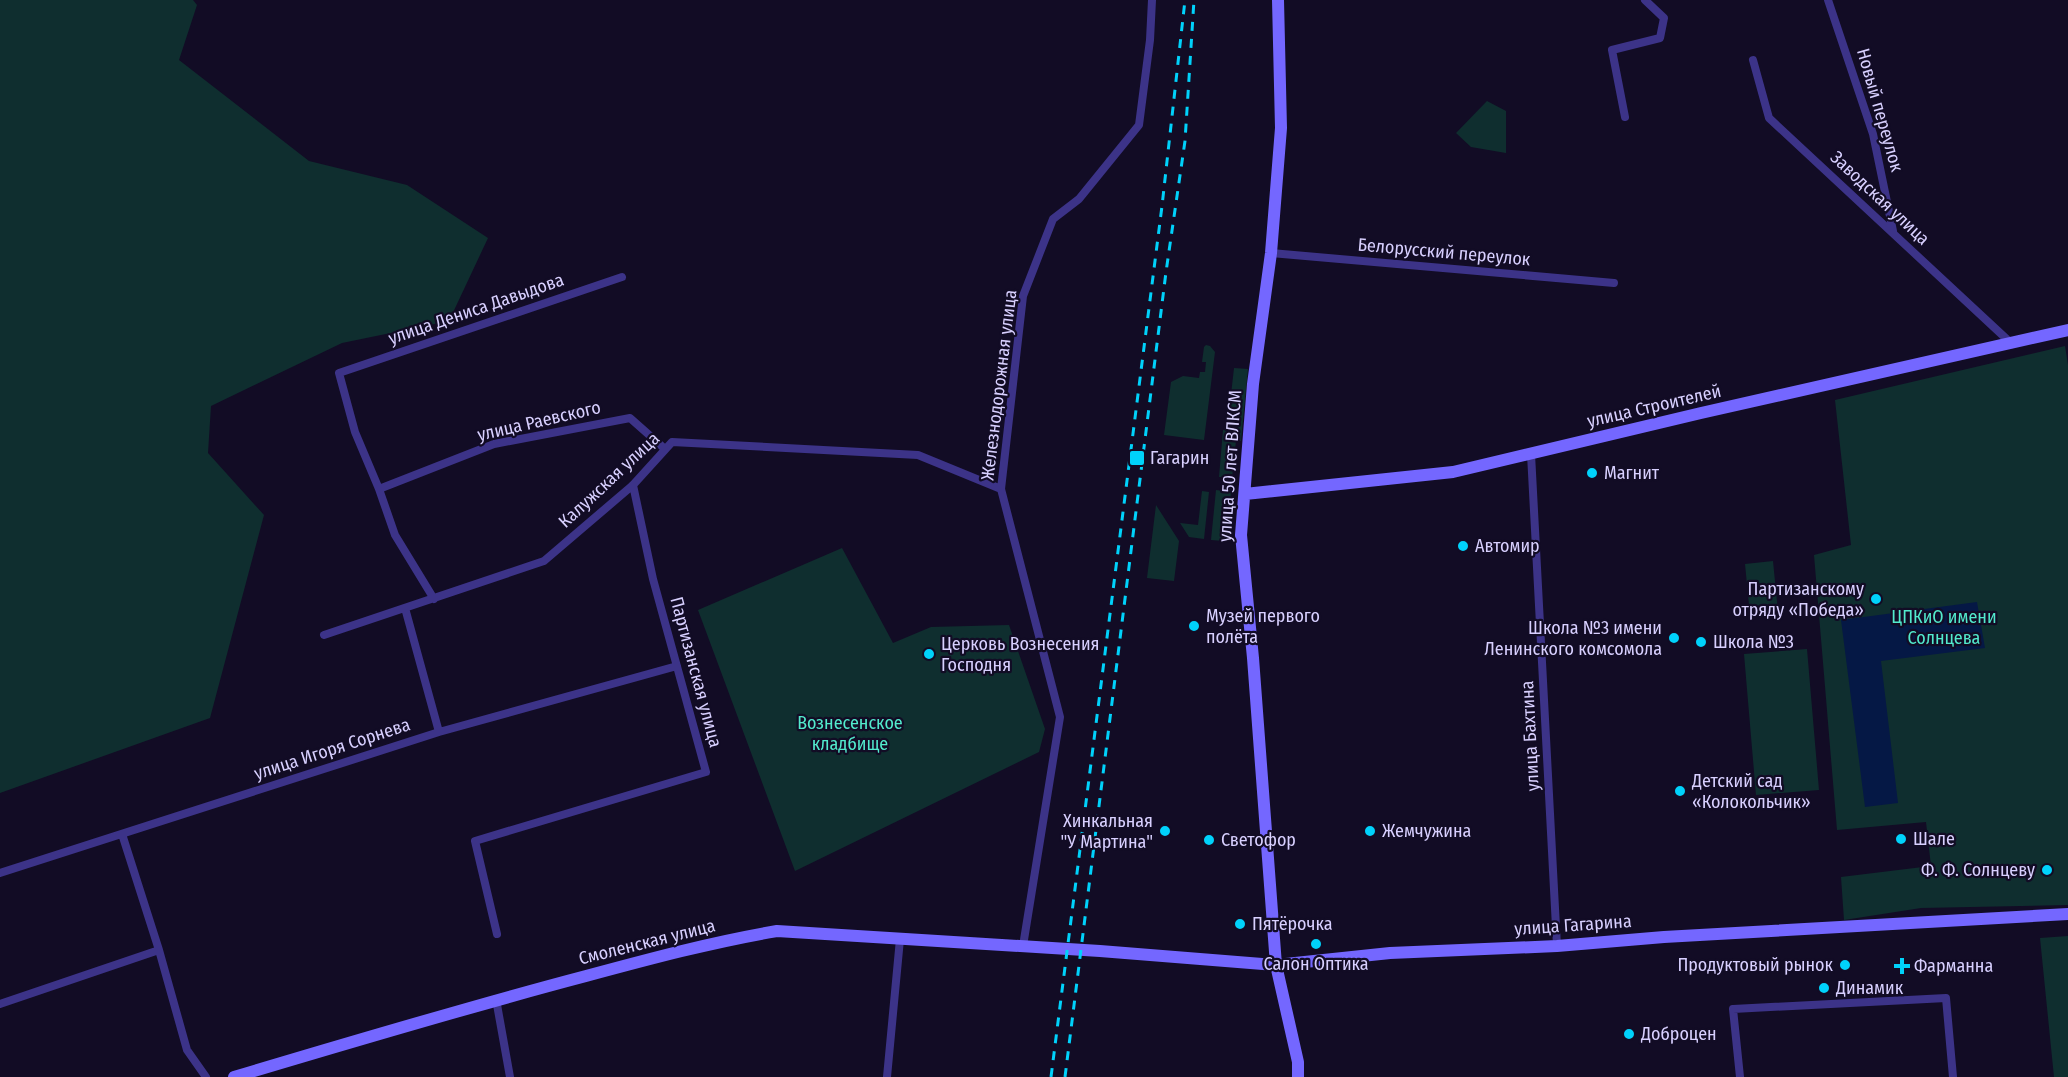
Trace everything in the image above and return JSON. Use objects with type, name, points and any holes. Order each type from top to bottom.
[{"type":"main road","name":"улица 50 лет ВЛКСМ","points":[[1278,0],[1281,128],[1271,253],[1253,384],[1241,534],[1253,658],[1276,965],[1298,1062],[1298,1077]]},
{"type":"main road","name":"улица Строителей","points":[[1245,494],[1453,472],[2068,330]]},
{"type":"main road","name":"улица Гагарина","points":[[1081,951],[1276,965],[1390,953],[1557,946],[1664,937],[2068,914]]},
{"type":"main road","name":"Смоленская улица","points":[[234,1077],[496,999],[678,952],[777,931],[1081,951]]},
{"type":"street","name":"Железнодорожная улица","points":[[1023,946],[1060,717],[1001,489],[1023,296],[1053,219],[1079,199],[1139,125],[1150,40],[1152,0]]},
{"type":"street","points":[[1625,117],[1611,50],[1660,38],[1664,18],[1645,0]]},
{"type":"street","name":"Новый переулок","points":[[1828,0],[1873,134],[1893,231]]},
{"type":"street","name":"Заводская улица","points":[[1753,60],[1769,118],[2012,344]]},
{"type":"street","name":"Белорусский переулок","points":[[1271,253],[1614,283]]},
{"type":"street","name":"улица Дениса Давыдова","points":[[379,489],[355,432],[339,373],[622,277]]},
{"type":"street","name":"улица Раевского","points":[[379,489],[494,444],[630,418],[665,449]]},
{"type":"street","name":"Калужская улица","points":[[324,635],[544,561],[633,485],[672,442],[918,455],[1001,489]]},
{"type":"street","name":"улица Бахтина","points":[[1531,453],[1557,946]]},
{"type":"street","name":"Партизанская улица","points":[[497,934],[475,841],[706,772],[653,579],[633,485]]},
{"type":"street","points":[[379,489],[395,535],[434,599]]},
{"type":"street","points":[[405,608],[439,732]]},
{"type":"street","name":"улица Игоря Сорнева","points":[[0,873],[439,732],[677,666]]},
{"type":"street","points":[[122,834],[159,950],[187,1050],[206,1077]]},
{"type":"street","points":[[887,1077],[900,939]]},
{"type":"street","points":[[0,1004],[159,950]]},
{"type":"street","points":[[1740,1077],[1733,1009],[1946,998],[1953,1077]]},
{"type":"street","points":[[496,999],[510,1077]]},
{"type":"green space","points":[[0,0],[193,0],[197,5],[179,60],[309,161],[407,185],[488,238],[449,321],[342,343],[211,406],[208,453],[264,515],[210,718],[0,793]]},
{"type":"green space","points":[[1487,101],[1506,111],[1506,153],[1471,147],[1456,133]]},
{"type":"green space","points":[[1206,345],[1215,352],[1204,440],[1164,435],[1171,382],[1183,376],[1199,378],[1200,372],[1205,372],[1206,362],[1202,362]]},
{"type":"green space","name":"ЦПКиО имени Солнцева","points":[[2065,346],[2068,365],[2068,905],[1921,908],[1844,920],[1841,877],[1931,866],[1926,822],[1837,830],[1814,555],[1851,545],[1835,400]]},
{"type":"green space","points":[[1234,368],[1248,369],[1241,441],[1236,441],[1232,478],[1219,477],[1223,430],[1227,430]]},
{"type":"green space","points":[[1216,490],[1231,492],[1227,538],[1223,541],[1211,540]]},
{"type":"green space","points":[[1202,491],[1209,492],[1204,539],[1189,537],[1180,523],[1198,525]]},
{"type":"green space","points":[[1156,505],[1179,541],[1174,581],[1147,578]]},
{"type":"green space","name":"Вознесенское кладбище","points":[[842,548],[893,643],[931,627],[1009,625],[1045,729],[1039,752],[795,871],[698,610]]},
{"type":"green space","points":[[1773,561],[1778,612],[1750,615],[1745,564]]},
{"type":"green space","points":[[1807,649],[1819,790],[1756,795],[1744,654]]},
{"type":"green space","points":[[2068,936],[2068,1077],[2054,1077],[2040,938]]},
{"type":"water","points":[[1977,602],[1985,648],[1881,661],[1898,803],[1865,807],[1841,620]]},
{"type":"railway","points":[[1051,1077],[1162,206],[1185,0]]},
{"type":"railway","points":[[1065,1077],[1166,272],[1185,141],[1194,0]]},
{"type":"place","name":"Гагарин","points":[[1137,458]]},
{"type":"place","name":"Магнит","points":[[1592,473]]},
{"type":"place","name":"Автомир","points":[[1463,546]]},
{"type":"place","name":"Партизанскому отряду «Победа»","points":[[1876,599]]},
{"type":"place","name":"Музей первого полёта","points":[[1194,626]]},
{"type":"place","name":"Школа №3 имени Ленинского комсомола","points":[[1674,638]]},
{"type":"place","name":"Школа №3","points":[[1701,642]]},
{"type":"place","name":"Церковь Вознесения Господня","points":[[929,654]]},
{"type":"place","name":"Детский сад «Колокольчик»","points":[[1680,791]]},
{"type":"place","name":"Хинкальная \"У Мартина\"","points":[[1165,831]]},
{"type":"place","name":"Жемчужина","points":[[1370,831]]},
{"type":"place","name":"Шале","points":[[1901,839]]},
{"type":"place","name":"Светофор","points":[[1209,840]]},
{"type":"place","name":"Ф. Ф. Солнцеву","points":[[2047,870]]},
{"type":"place","name":"Пятёрочка","points":[[1240,924]]},
{"type":"place","name":"Салон Оптика","points":[[1316,944]]},
{"type":"place","name":"Продуктовый рынок","points":[[1845,965]]},
{"type":"place","name":"Фарманна","points":[[1902,966]]},
{"type":"place","name":"Динамик","points":[[1824,988]]},
{"type":"place","name":"Доброцен","points":[[1629,1034]]}]
